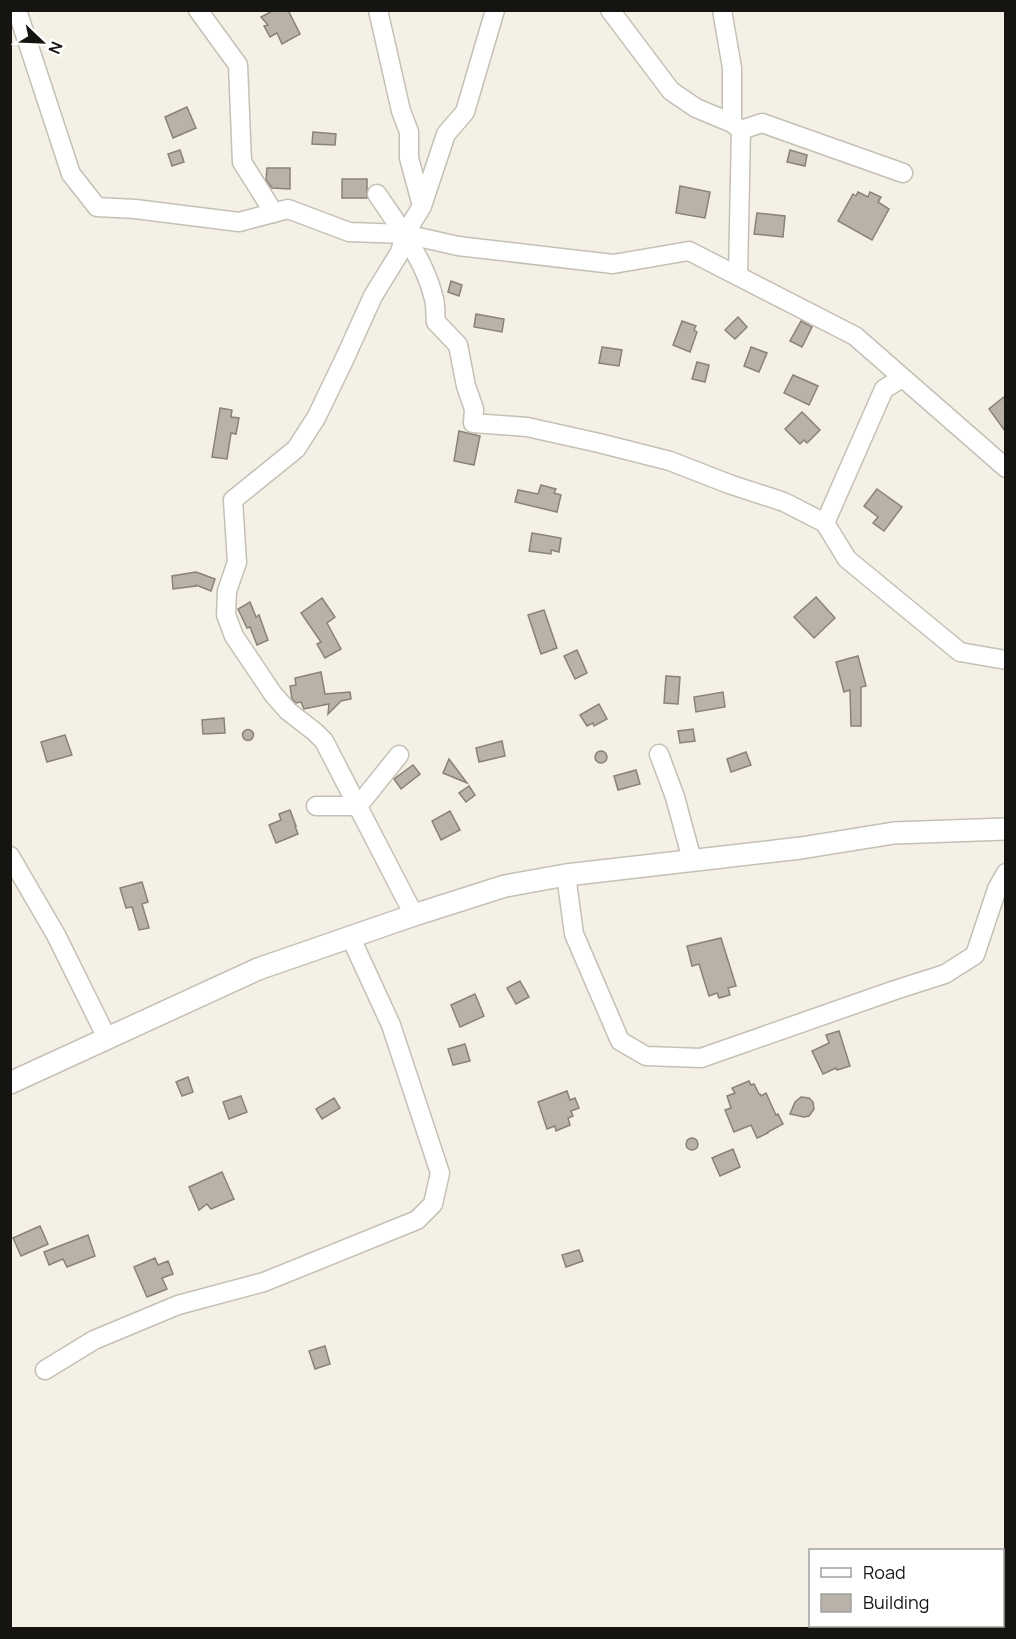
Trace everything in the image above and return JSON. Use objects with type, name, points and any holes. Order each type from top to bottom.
[{"type":"street","points":[[17,10],[71,174],[97,207],[135,209],[239,222],[288,209],[349,232],[405,234],[458,246],[613,264],[689,251],[855,336],[1005,468]]},
{"type":"street","points":[[198,10],[238,65],[242,162],[274,213]]},
{"type":"street","points":[[378,10],[401,111],[409,132],[409,158],[423,206]]},
{"type":"street","points":[[414,915],[324,741],[288,711],[273,694],[234,636],[226,615],[227,591],[237,562],[233,500],[296,449],[311,426],[373,296],[400,252],[405,234],[423,206],[446,134],[465,112],[495,10]]},
{"type":"street","points":[[610,10],[671,91],[696,108],[736,127],[762,123],[903,173]]},
{"type":"street","points":[[722,10],[732,68],[736,127],[738,276]]},
{"type":"street","points":[[377,194],[405,234],[422,265],[434,300],[436,322],[458,345],[466,386],[474,410],[473,423],[527,427],[670,461],[784,502],[825,523],[847,559],[960,652],[1005,660]]},
{"type":"street","points":[[825,523],[884,389],[903,378]]},
{"type":"street","points":[[659,754],[675,797],[692,860]]},
{"type":"street","points":[[358,806],[399,755]]},
{"type":"street","points":[[315,806],[358,806]]},
{"type":"street","points":[[10,1083],[258,969],[350,936],[505,886],[566,875],[801,848],[894,833],[1005,829]]},
{"type":"street","points":[[10,856],[56,935],[107,1038]]},
{"type":"street","points":[[566,875],[574,934],[620,1041],[646,1056],[701,1058],[945,974],[975,956],[997,889],[1005,873]]},
{"type":"street","points":[[45,1370],[94,1340],[178,1305],[264,1282],[417,1220],[433,1204],[440,1173],[391,1025],[350,936]]},
{"type":"building","points":[[274,10],[288,10],[300,34],[282,44],[277,33],[270,37],[264,26],[268,25],[261,17]]},
{"type":"building","points":[[187,107],[196,128],[173,138],[165,117]]},
{"type":"building","points":[[313,132],[336,134],[335,145],[312,144]]},
{"type":"building","points":[[180,150],[184,162],[172,166],[168,154]]},
{"type":"building","points":[[790,150],[807,155],[805,166],[787,162]]},
{"type":"building","points":[[267,168],[290,168],[290,189],[272,188],[266,180]]},
{"type":"building","points":[[342,179],[367,179],[367,198],[342,198]]},
{"type":"building","points":[[680,186],[710,192],[705,218],[676,213]]},
{"type":"building","points":[[858,192],[868,197],[870,192],[881,197],[878,202],[889,209],[872,240],[838,221],[853,194],[856,196]]},
{"type":"building","points":[[757,213],[785,216],[783,237],[754,234]]},
{"type":"building","points":[[451,281],[462,285],[459,296],[448,292]]},
{"type":"building","points":[[476,314],[504,319],[502,332],[474,327]]},
{"type":"building","points":[[738,317],[747,327],[735,339],[725,330]]},
{"type":"building","points":[[682,321],[696,326],[694,330],[697,332],[690,352],[673,345]]},
{"type":"building","points":[[801,321],[812,327],[802,347],[790,341]]},
{"type":"building","points":[[602,347],[622,350],[619,366],[599,363]]},
{"type":"building","points":[[751,347],[767,353],[759,372],[744,366]]},
{"type":"building","points":[[697,362],[709,365],[705,382],[692,379]]},
{"type":"building","points":[[793,375],[818,386],[809,405],[784,393]]},
{"type":"building","points":[[1005,396],[1005,431],[989,409]]},
{"type":"building","points":[[220,408],[232,410],[231,417],[239,418],[236,434],[231,433],[227,459],[212,457]]},
{"type":"building","points":[[802,412],[820,430],[807,443],[804,440],[800,444],[785,429]]},
{"type":"building","points":[[459,431],[480,436],[474,465],[454,461]]},
{"type":"building","points":[[541,485],[556,489],[554,493],[561,495],[557,512],[515,502],[518,490],[538,494]]},
{"type":"building","points":[[877,489],[902,507],[884,531],[873,523],[878,517],[864,506]]},
{"type":"building","points":[[532,533],[561,538],[559,552],[551,550],[551,554],[529,551]]},
{"type":"building","points":[[196,572],[215,579],[211,591],[196,585],[173,589],[172,576]]},
{"type":"building","points":[[816,597],[835,618],[814,638],[794,617]]},
{"type":"building","points":[[322,598],[335,617],[327,623],[341,649],[325,658],[317,644],[321,642],[301,613]]},
{"type":"building","points":[[250,602],[256,617],[259,615],[268,640],[257,645],[250,627],[247,628],[238,609]]},
{"type":"building","points":[[544,610],[557,648],[541,654],[528,615]]},
{"type":"building","points":[[577,650],[587,673],[575,679],[564,656]]},
{"type":"building","points":[[858,656],[866,686],[861,687],[861,726],[851,726],[850,690],[844,692],[836,662]]},
{"type":"building","points":[[321,672],[325,694],[350,692],[351,699],[341,701],[328,714],[329,704],[304,709],[301,702],[296,703],[292,699],[290,686],[296,685],[295,678]]},
{"type":"building","points":[[666,676],[680,677],[678,704],[664,703]]},
{"type":"building","points":[[723,692],[725,707],[696,712],[694,697]]},
{"type":"building","points":[[599,704],[607,719],[594,726],[593,723],[587,726],[580,715]]},
{"type":"building","points":[[224,718],[225,733],[203,734],[202,720]]},
{"type":"building","points":[[248,729],[254,735],[248,741],[242,735]]},
{"type":"building","points":[[693,729],[695,741],[680,743],[678,731]]},
{"type":"building","points":[[65,735],[72,755],[47,762],[41,742]]},
{"type":"building","points":[[502,741],[505,756],[479,762],[476,748]]},
{"type":"building","points":[[601,751],[607,757],[601,763],[595,757]]},
{"type":"building","points":[[746,752],[751,765],[731,772],[727,759]]},
{"type":"building","points":[[449,759],[467,783],[443,773]]},
{"type":"building","points":[[413,765],[420,774],[401,789],[394,779]]},
{"type":"building","points":[[636,770],[640,784],[618,790],[614,776]]},
{"type":"building","points":[[469,786],[475,795],[466,802],[459,793]]},
{"type":"building","points":[[290,810],[298,834],[276,843],[269,825],[281,820],[279,814]]},
{"type":"building","points":[[450,811],[460,830],[441,840],[432,821]]},
{"type":"building","points":[[142,882],[148,902],[142,904],[149,928],[139,930],[132,907],[126,908],[120,888]]},
{"type":"building","points":[[721,938],[736,986],[728,988],[730,995],[719,998],[717,993],[709,996],[699,964],[692,966],[687,946]]},
{"type":"building","points":[[520,981],[529,997],[516,1004],[507,988]]},
{"type":"building","points":[[475,994],[484,1016],[460,1027],[451,1005]]},
{"type":"building","points":[[839,1031],[850,1066],[837,1070],[836,1068],[823,1074],[812,1051],[829,1043],[826,1035]]},
{"type":"building","points":[[465,1044],[470,1061],[453,1065],[448,1049]]},
{"type":"building","points":[[188,1077],[193,1092],[182,1096],[176,1082]]},
{"type":"building","points":[[749,1081],[751,1085],[754,1084],[761,1096],[766,1093],[776,1115],[778,1114],[783,1124],[757,1138],[751,1125],[734,1132],[725,1110],[731,1108],[727,1096],[735,1093],[732,1088]]},
{"type":"building","points":[[567,1091],[570,1100],[575,1098],[579,1108],[571,1111],[573,1116],[568,1118],[570,1125],[556,1131],[555,1126],[547,1129],[538,1102]]},
{"type":"building","points":[[241,1096],[247,1112],[229,1119],[223,1102]]},
{"type":"building","points":[[801,1097],[809,1098],[813,1102],[814,1109],[809,1116],[790,1114],[795,1102]]},
{"type":"building","points":[[334,1098],[340,1108],[322,1119],[316,1109]]},
{"type":"building","points":[[692,1138],[698,1144],[692,1150],[686,1144]]},
{"type":"building","points":[[733,1149],[740,1167],[720,1176],[712,1158]]},
{"type":"building","points":[[222,1172],[234,1199],[211,1209],[207,1204],[199,1210],[189,1187]]},
{"type":"building","points":[[40,1226],[48,1244],[21,1256],[13,1238]]},
{"type":"building","points":[[88,1235],[95,1256],[67,1267],[63,1259],[49,1265],[44,1252]]},
{"type":"building","points":[[579,1250],[583,1261],[566,1267],[562,1255]]},
{"type":"building","points":[[155,1258],[158,1265],[168,1261],[173,1274],[162,1278],[167,1289],[147,1297],[134,1267]]},
{"type":"building","points":[[325,1346],[330,1364],[315,1369],[309,1351]]}]
